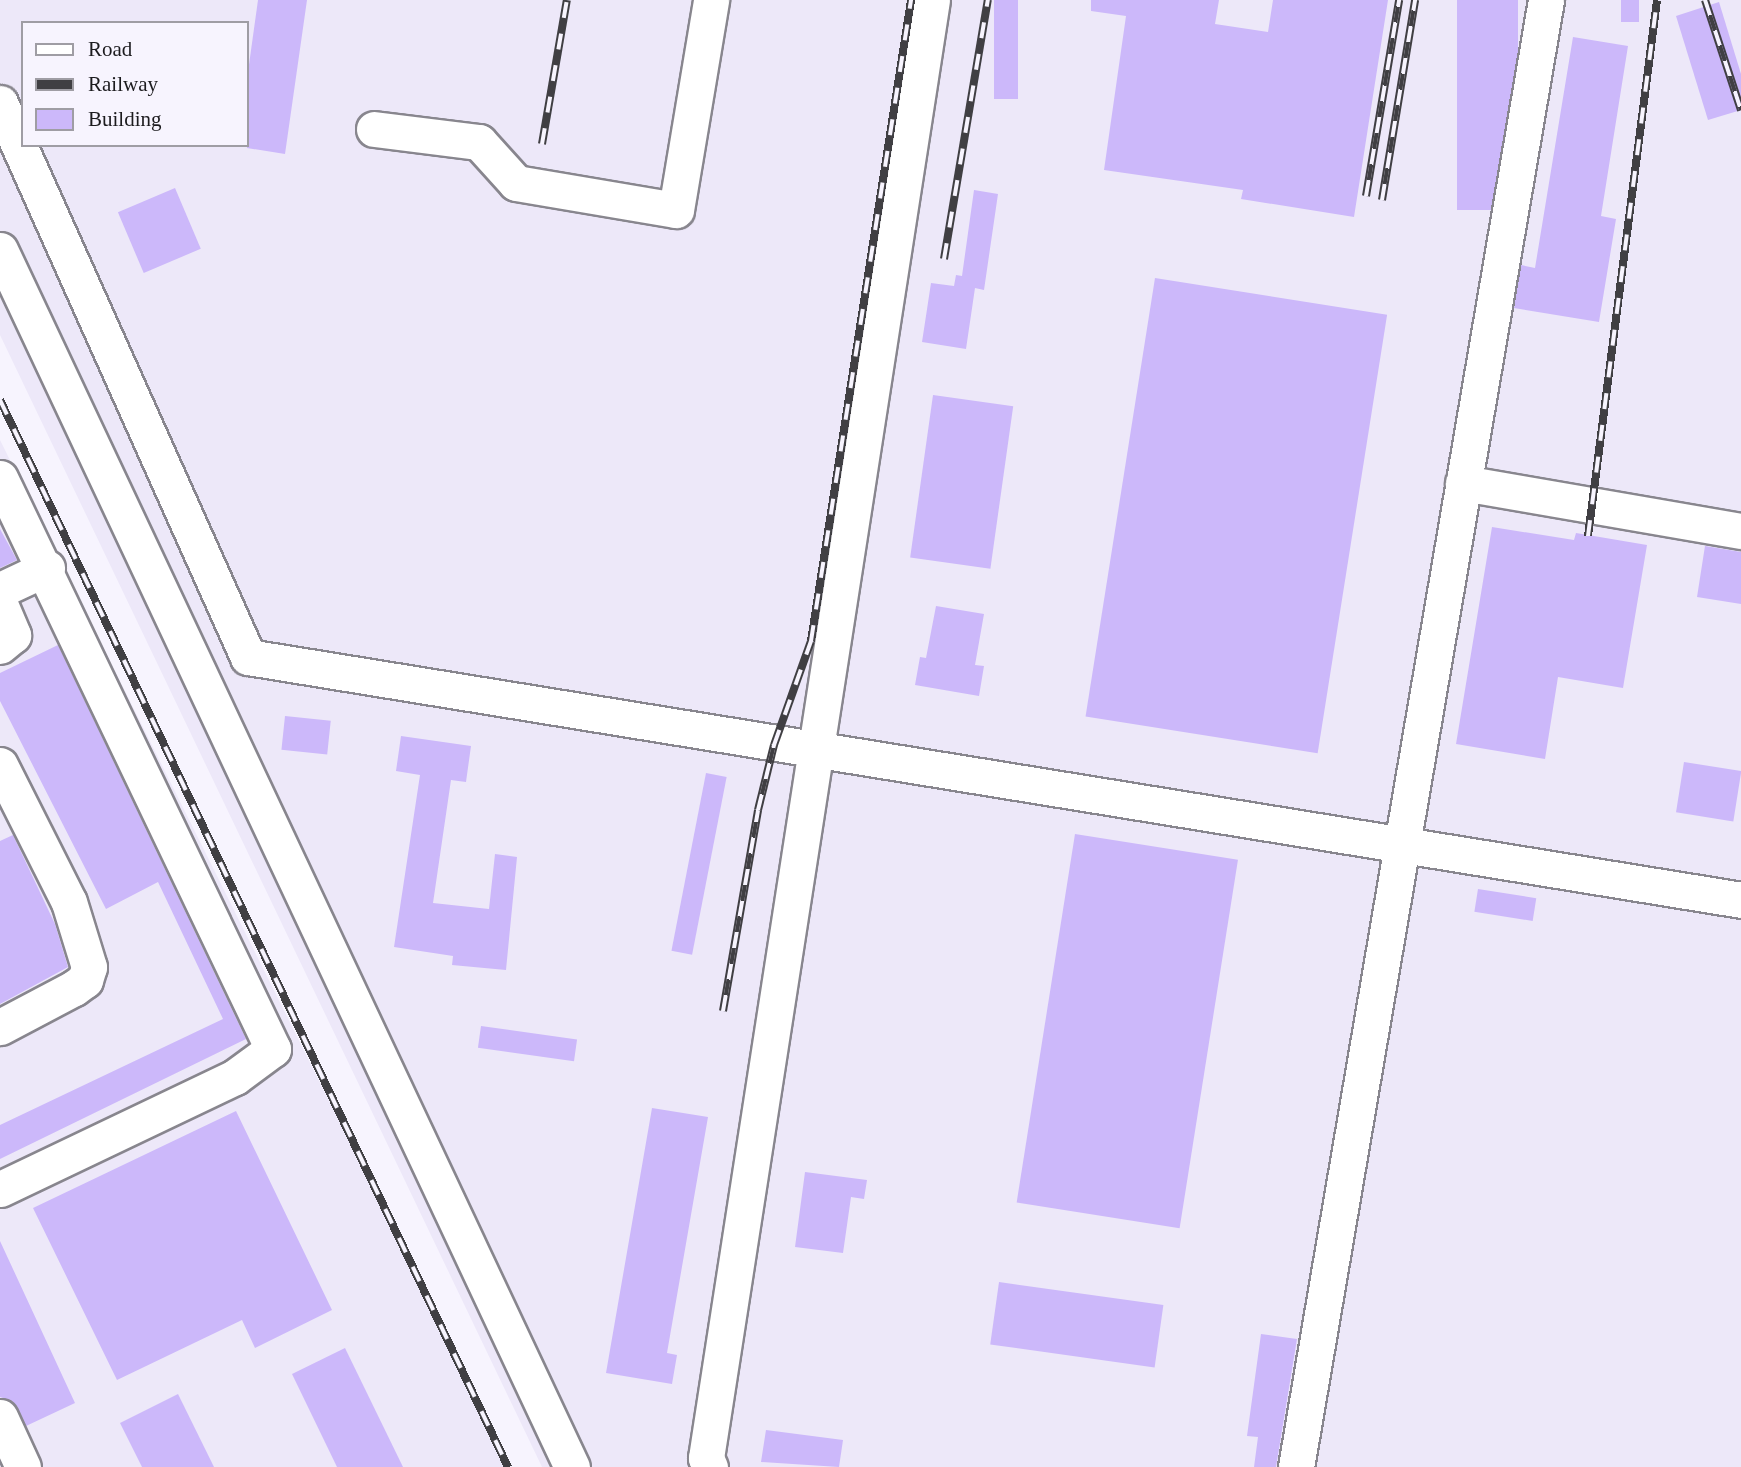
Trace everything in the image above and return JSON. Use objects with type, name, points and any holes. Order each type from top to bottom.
[{"type":"lane","points":[[374,129],[479,142],[516,183],[676,210],[711,0]]},
{"type":"lane","points":[[710,1467],[706,1458],[932,0]]},
{"type":"lane","points":[[1296,1467],[1546,0]]},
{"type":"lane","points":[[0,103],[248,657],[1741,900]]},
{"type":"lane","points":[[0,250],[572,1467]]},
{"type":"lane","points":[[0,478],[9,520],[47,568],[273,1049],[235,1077],[0,1189]]},
{"type":"lane","points":[[1463,483],[1741,531]]},
{"type":"lane","points":[[0,590],[47,568]]},
{"type":"lane","points":[[0,604],[13,635],[0,646]]},
{"type":"lane","points":[[0,765],[9,805],[69,902],[89,967],[85,980],[75,988],[0,1027]]},
{"type":"lane","points":[[0,1418],[23,1467]]},
{"type":"shaded area","points":[[0,0],[1741,0],[1741,1467],[542,1467],[0,335]]},
{"type":"shaded area","points":[[0,440],[343,1129],[505,1467],[0,1467]]},
{"type":"building","points":[[258,0],[307,0],[285,154],[247,148],[248,72]]},
{"type":"building","points":[[994,0],[1018,0],[1018,99],[994,99]]},
{"type":"building","points":[[1091,0],[1219,0],[1215,24],[1268,32],[1273,0],[1388,0],[1354,217],[1241,199],[1243,190],[1104,170],[1126,16],[1091,11]]},
{"type":"building","points":[[1457,0],[1518,0],[1518,210],[1457,210]]},
{"type":"building","points":[[1621,0],[1639,0],[1639,22],[1621,22]]},
{"type":"building","points":[[1719,2],[1741,74],[1741,110],[1708,120],[1676,16]]},
{"type":"building","points":[[1573,37],[1628,46],[1601,216],[1616,219],[1599,322],[1514,308],[1521,265],[1535,268]]},
{"type":"building","points":[[175,188],[201,249],[144,273],[118,212]]},
{"type":"building","points":[[974,190],[998,194],[984,290],[975,288],[966,349],[922,342],[931,283],[954,286],[956,275],[962,276]]},
{"type":"building","points":[[1155,278],[1387,315],[1318,753],[1086,717]]},
{"type":"building","points":[[933,395],[1013,406],[990,569],[910,557]]},
{"type":"building","points":[[1492,527],[1574,540],[1576,533],[1647,545],[1623,688],[1558,677],[1545,759],[1456,744]]},
{"type":"building","points":[[0,529],[17,560],[0,568]]},
{"type":"building","points":[[1705,546],[1741,552],[1741,604],[1697,597]]},
{"type":"building","points":[[936,606],[984,614],[975,665],[984,666],[979,696],[915,685],[920,657],[926,658]]},
{"type":"building","points":[[58,645],[246,1039],[0,1159],[0,1125],[223,1019],[158,882],[106,909],[0,701],[0,673]]},
{"type":"building","points":[[285,716],[331,721],[327,755],[281,750]]},
{"type":"building","points":[[401,736],[471,746],[466,782],[451,780],[433,903],[489,909],[495,854],[517,857],[506,970],[452,965],[453,956],[394,947],[420,775],[396,771]]},
{"type":"building","points":[[1684,762],[1741,771],[1733,821],[1676,812]]},
{"type":"building","points":[[706,773],[727,777],[692,955],[671,951]]},
{"type":"building","points":[[1075,834],[1238,860],[1180,1228],[1017,1202]]},
{"type":"building","points":[[13,835],[55,924],[68,967],[0,1004],[0,841]]},
{"type":"building","points":[[1478,889],[1536,898],[1533,921],[1474,912]]},
{"type":"building","points":[[481,1026],[577,1039],[574,1061],[478,1048]]},
{"type":"building","points":[[652,1108],[708,1117],[667,1353],[677,1355],[672,1384],[606,1373]]},
{"type":"building","points":[[236,1111],[332,1310],[255,1348],[242,1320],[117,1380],[33,1208]]},
{"type":"building","points":[[805,1172],[867,1180],[864,1199],[851,1197],[843,1253],[795,1247]]},
{"type":"building","points":[[0,1241],[75,1403],[26,1426],[12,1401],[0,1397]]},
{"type":"building","points":[[999,1282],[1163,1305],[1155,1367],[990,1344]]},
{"type":"building","points":[[1261,1334],[1297,1339],[1276,1467],[1254,1467],[1258,1437],[1247,1436]]},
{"type":"building","points":[[345,1348],[403,1467],[337,1467],[292,1374]]},
{"type":"building","points":[[178,1394],[214,1467],[142,1467],[120,1423]]},
{"type":"building","points":[[766,1430],[843,1440],[839,1467],[761,1462]]},
{"type":"railway","points":[[542,144],[567,0]]},
{"type":"railway","points":[[723,1011],[758,810],[774,745],[811,641],[911,0]]},
{"type":"railway","points":[[944,259],[988,0]]},
{"type":"railway","points":[[1366,196],[1399,0]]},
{"type":"railway","points":[[1382,200],[1415,0]]},
{"type":"railway","points":[[1588,536],[1657,0]]},
{"type":"railway","points":[[1705,0],[1741,110]]},
{"type":"railway","points":[[0,400],[508,1467]]}]
